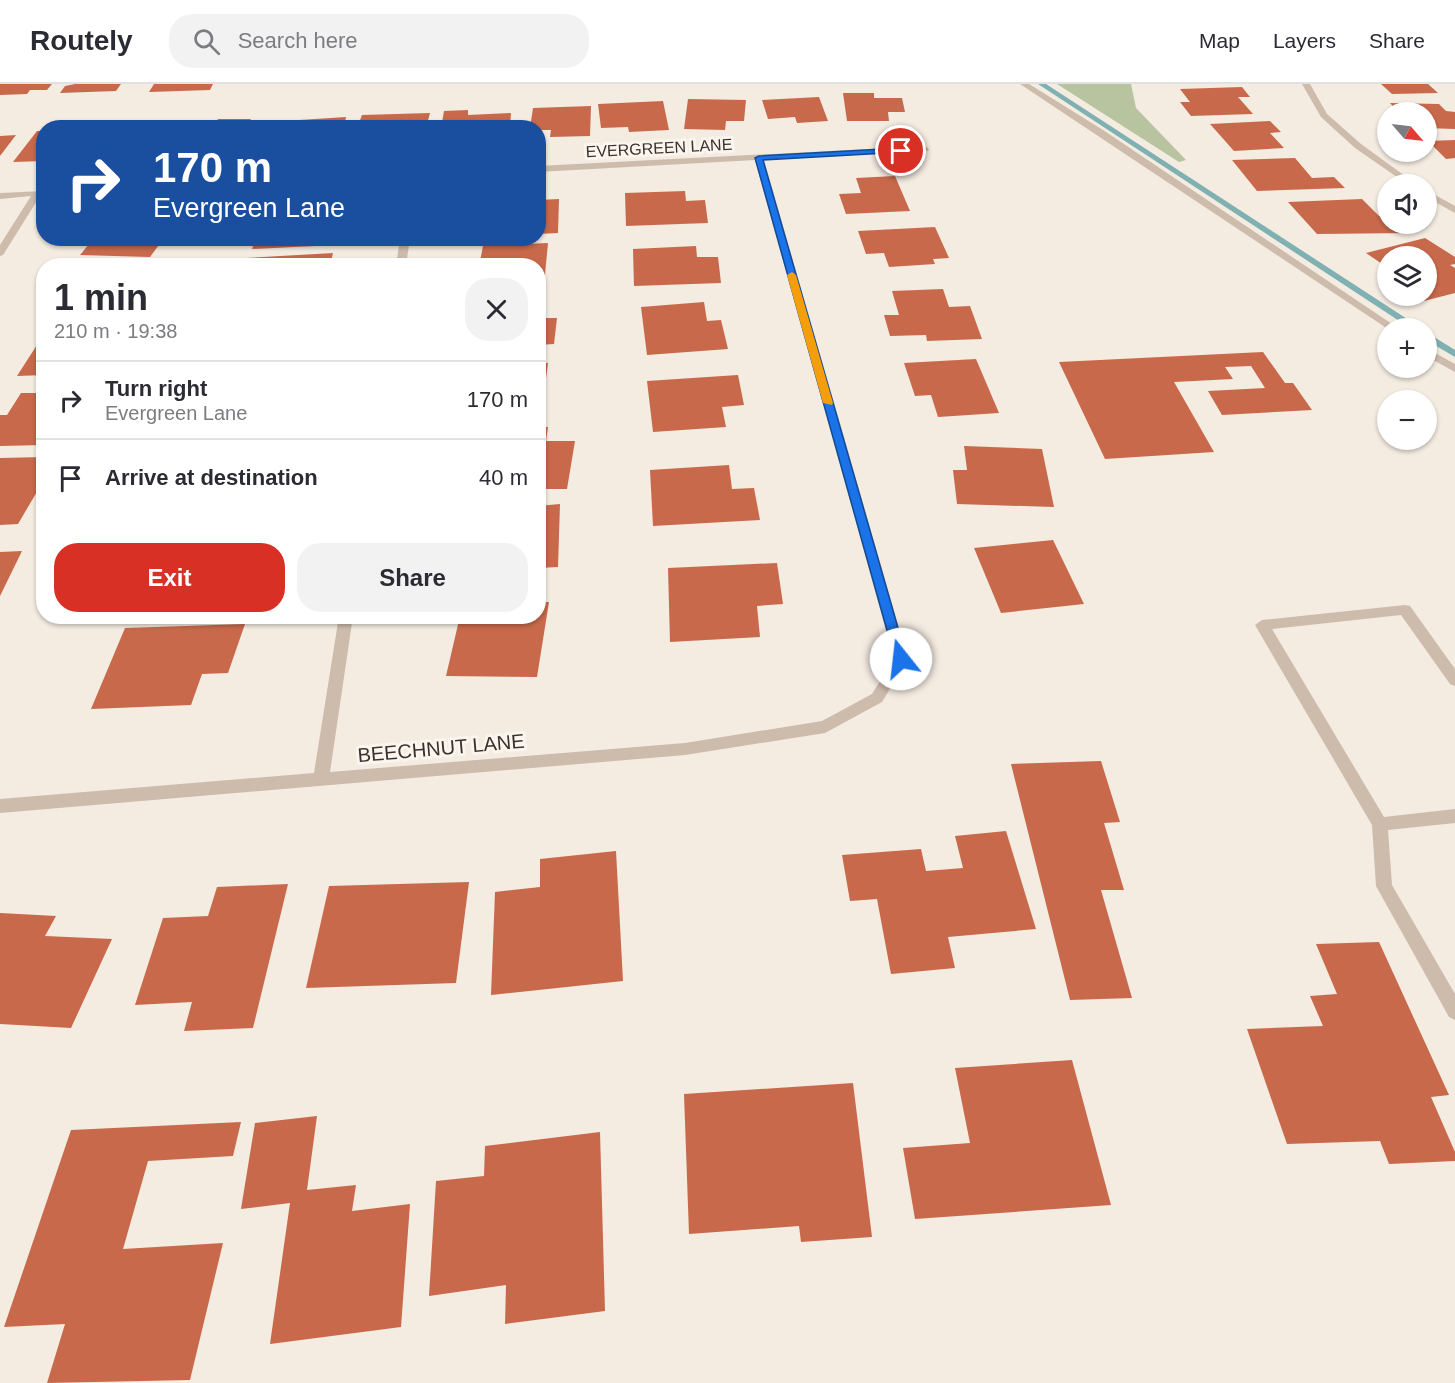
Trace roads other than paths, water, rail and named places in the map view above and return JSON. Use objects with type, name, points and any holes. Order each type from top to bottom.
[{"type":"street","points":[[1024,84],[1100,132],[1378,318]]},
{"type":"street","points":[[1306,84],[1324,115],[1358,146],[1398,174]]},
{"type":"street","name":"EVERGREEN LANE","points":[[546,168],[925,149]]},
{"type":"street","name":"BEECHNUT LANE","points":[[0,806],[685,749],[825,727],[877,698],[901,659],[759,158]]},
{"type":"street","points":[[0,196],[36,194]]},
{"type":"street","points":[[1437,199],[1455,210]]},
{"type":"street","points":[[0,253],[36,200]]},
{"type":"street","points":[[1437,358],[1455,369]]},
{"type":"street","points":[[1455,680],[1405,610],[1262,625],[1380,824],[1384,886],[1455,1011]]},
{"type":"street","points":[[321,779],[345,624]]},
{"type":"street","points":[[1380,824],[1455,816]]},
{"type":"waterway","points":[[1041,84],[1401,318]]},
{"type":"waterway","points":[[1437,342],[1455,354]]}]
